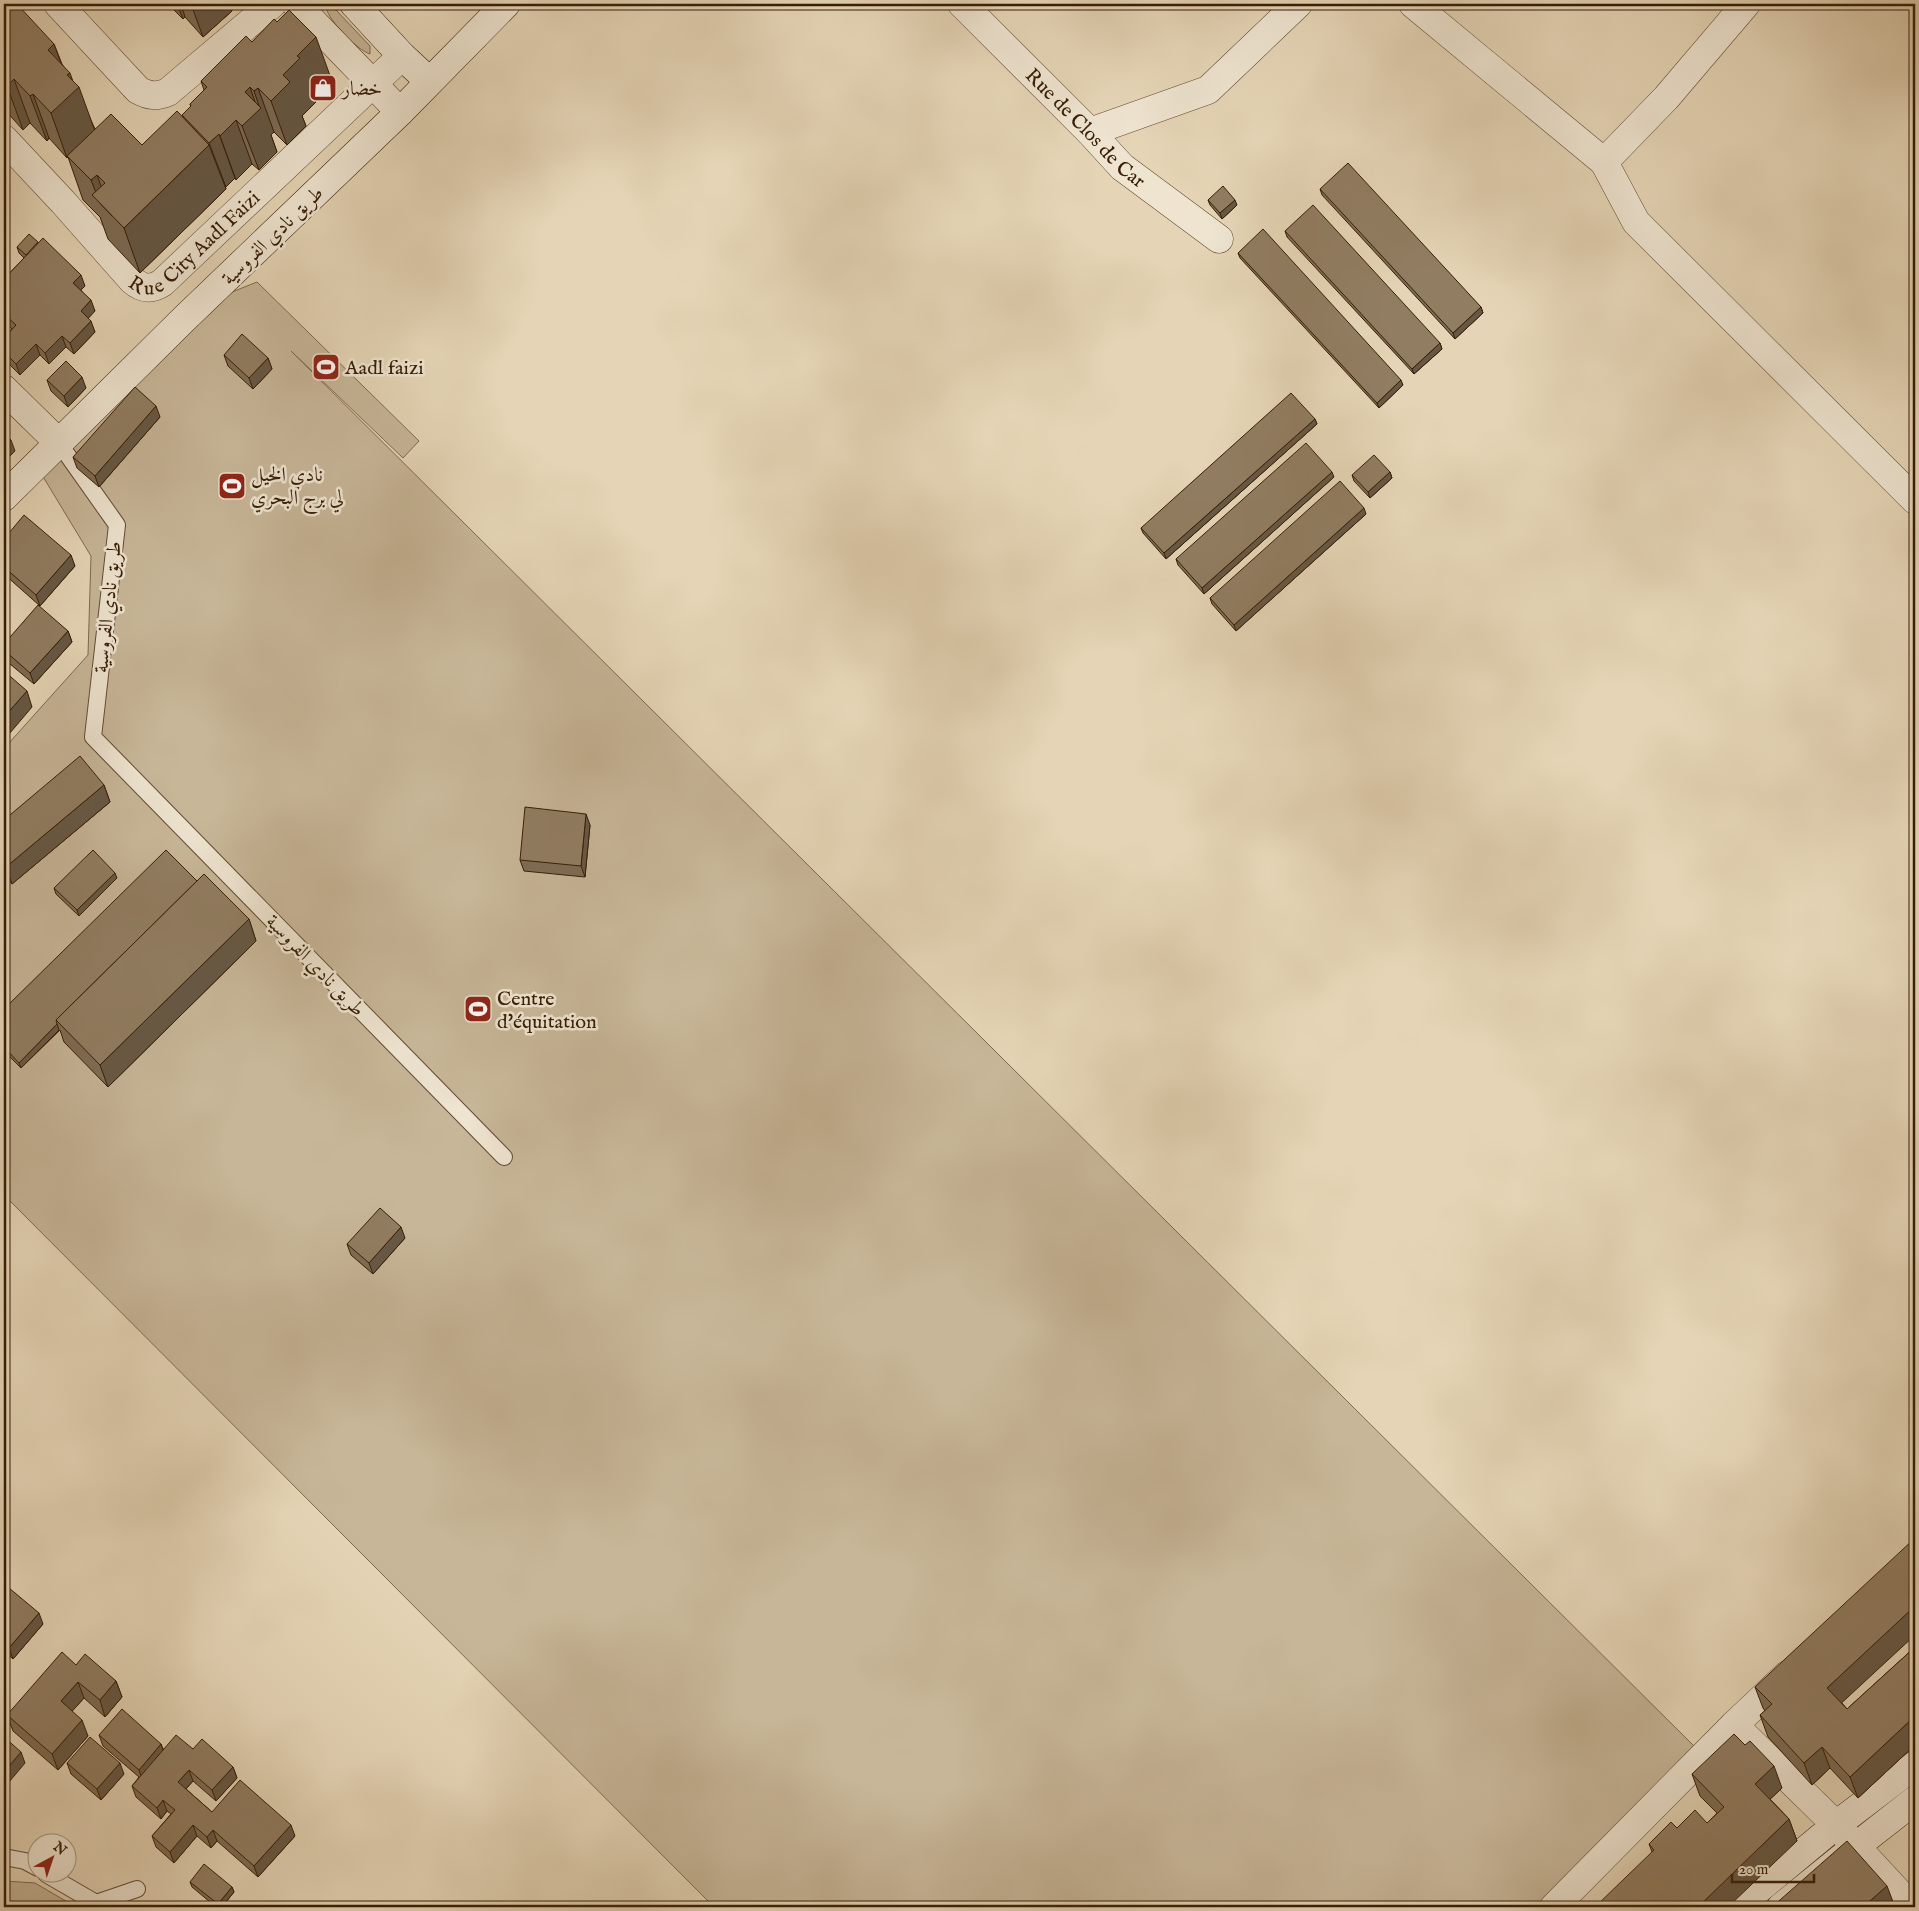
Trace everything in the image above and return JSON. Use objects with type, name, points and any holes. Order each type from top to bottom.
[{"type":"street","points":[[58,4],[138,90],[152,96],[161,96],[168,92],[272,4]]},
{"type":"street","points":[[296,4],[400,112]]},
{"type":"street","points":[[354,4],[402,56],[429,81]]},
{"type":"street","name":"طريق نادي الفروسية","points":[[59,443],[178,325],[400,112],[506,4]]},
{"type":"street","name":"Rue de Clos de Car","points":[[962,4],[1090,132],[1122,167],[1219,239]]},
{"type":"street","points":[[1090,132],[1208,90],[1298,4]]},
{"type":"street","points":[[1413,4],[1604,162],[1636,222],[1915,500]]},
{"type":"street","points":[[1604,162],[1666,98],[1746,4]]},
{"type":"street","name":"Rue City Aadl Faizi","points":[[4,139],[64,202],[132,280],[144,287],[151,288],[162,283],[402,56]]},
{"type":"street","points":[[4,389],[59,443],[4,497]]},
{"type":"street","points":[[1554,1907],[1734,1725],[1807,1656]]},
{"type":"street","points":[[1734,1725],[1836,1825],[1912,1907]]},
{"type":"street","points":[[1737,1907],[1836,1825],[1915,1764]]},
{"type":"street","points":[[1781,1907],[1915,1800]]},
{"type":"lane","name":"طريق نادي الفروسية","points":[[59,443],[117,525],[93,737],[504,1157]]},
{"type":"lane","points":[[4,1857],[28,1863]]},
{"type":"lane","points":[[63,1884],[96,1903],[138,1889]]},
{"type":"shaded area","points":[[326,8],[336,10],[370,46],[370,54],[358,47],[345,35],[333,21]]},
{"type":"shaded area","name":"Centre d'équitation","points":[[257,282],[419,441],[403,458],[291,351],[1701,1753],[1536,1907],[714,1907],[4,1195],[4,822],[10,809],[9,743],[88,655],[91,556],[42,475],[232,292]]},
{"type":"shaded area","points":[[4,1881],[37,1884],[76,1907],[4,1907]]},
{"type":"building","points":[[4,4],[17,4],[54,44],[48,50],[70,73],[67,75],[79,87],[51,113],[33,94],[30,96],[14,79],[7,86],[4,82]]},
{"type":"building","points":[[289,10],[316,37],[297,56],[300,58],[283,75],[290,82],[271,101],[258,88],[254,91],[250,87],[245,92],[261,108],[242,126],[236,120],[220,136],[219,134],[209,143],[182,115],[207,87],[201,81],[246,36],[252,42],[274,19],[277,22]]},
{"type":"building","points":[[177,111],[209,145],[124,228],[92,195],[105,183],[97,175],[91,180],[67,156],[111,114],[142,145]]},
{"type":"building","points":[[1348,163],[1481,307],[1453,333],[1320,189]]},
{"type":"building","points":[[1223,186],[1235,200],[1220,213],[1208,200]]},
{"type":"building","points":[[1313,205],[1440,343],[1412,369],[1285,231]]},
{"type":"building","points":[[1263,229],[1401,380],[1377,403],[1238,253]]},
{"type":"building","points":[[29,234],[38,242],[26,255],[17,247]]},
{"type":"building","points":[[43,238],[81,275],[73,283],[91,300],[81,311],[91,321],[70,343],[62,336],[45,353],[36,344],[16,364],[4,352],[4,338],[16,325],[4,314],[4,301],[8,296],[4,292],[4,279]]},
{"type":"building","points":[[242,334],[268,358],[249,378],[224,355]]},
{"type":"building","points":[[66,361],[82,377],[64,396],[47,380]]},
{"type":"building","points":[[135,387],[156,406],[95,476],[73,457]]},
{"type":"building","points":[[1291,393],[1315,419],[1164,553],[1141,528]]},
{"type":"building","points":[[4,433],[11,440],[4,447]]},
{"type":"building","points":[[1306,443],[1332,472],[1202,588],[1176,559]]},
{"type":"building","points":[[1374,455],[1390,472],[1368,492],[1352,475]]},
{"type":"building","points":[[1340,481],[1364,508],[1234,625],[1210,598]]},
{"type":"building","points":[[24,515],[71,555],[36,595],[4,567],[4,539]]},
{"type":"building","points":[[38,605],[68,631],[30,673],[4,650],[4,644]]},
{"type":"building","points":[[4,671],[27,691],[4,717]]},
{"type":"building","points":[[80,756],[104,785],[6,867],[4,865],[4,820]]},
{"type":"building","points":[[525,807],[586,814],[581,866],[520,860]]},
{"type":"building","points":[[93,850],[115,873],[77,910],[54,888]]},
{"type":"building","points":[[166,850],[197,881],[56,1020],[57,1024],[19,1063],[4,1047],[4,1009]]},
{"type":"building","points":[[204,874],[249,919],[100,1065],[56,1020]]},
{"type":"building","points":[[380,1208],[401,1227],[369,1263],[347,1244]]},
{"type":"building","points":[[1915,1538],[1915,1606],[1827,1688],[1847,1709],[1915,1647],[1915,1716],[1850,1777],[1822,1747],[1804,1763],[1760,1715],[1772,1704],[1755,1687]]},
{"type":"building","points":[[9,1588],[39,1613],[9,1648],[4,1643],[4,1594]]},
{"type":"building","points":[[62,1652],[76,1665],[85,1654],[116,1681],[100,1700],[78,1682],[61,1701],[82,1720],[52,1754],[7,1715]]},
{"type":"building","points":[[122,1709],[161,1744],[139,1770],[99,1735]]},
{"type":"building","points":[[1734,1734],[1745,1745],[1750,1741],[1774,1766],[1755,1784],[1789,1819],[1698,1907],[1595,1907],[1654,1850],[1649,1844],[1671,1822],[1677,1828],[1695,1810],[1707,1823],[1724,1807],[1692,1774]]},
{"type":"building","points":[[176,1735],[193,1749],[202,1739],[233,1767],[212,1790],[189,1770],[178,1782],[212,1812],[240,1780],[291,1825],[254,1866],[213,1830],[207,1837],[193,1825],[170,1852],[152,1836],[175,1810],[163,1800],[157,1808],[132,1786]]},
{"type":"building","points":[[4,1737],[21,1752],[4,1772]]},
{"type":"building","points":[[90,1737],[120,1763],[97,1789],[67,1763]]},
{"type":"building","points":[[1847,1841],[1887,1886],[1863,1907],[1772,1907]]},
{"type":"building","points":[[204,1864],[232,1887],[218,1904],[190,1882]]},
{"type":"place","name":"خضار","points":[[323,88]]},
{"type":"place","name":"Aadl faizi","points":[[326,367]]},
{"type":"place","name":"نادي الخيل لي برج البحري","points":[[232,486]]},
{"type":"place","name":"Centre d'équitation","points":[[478,1009]]}]
